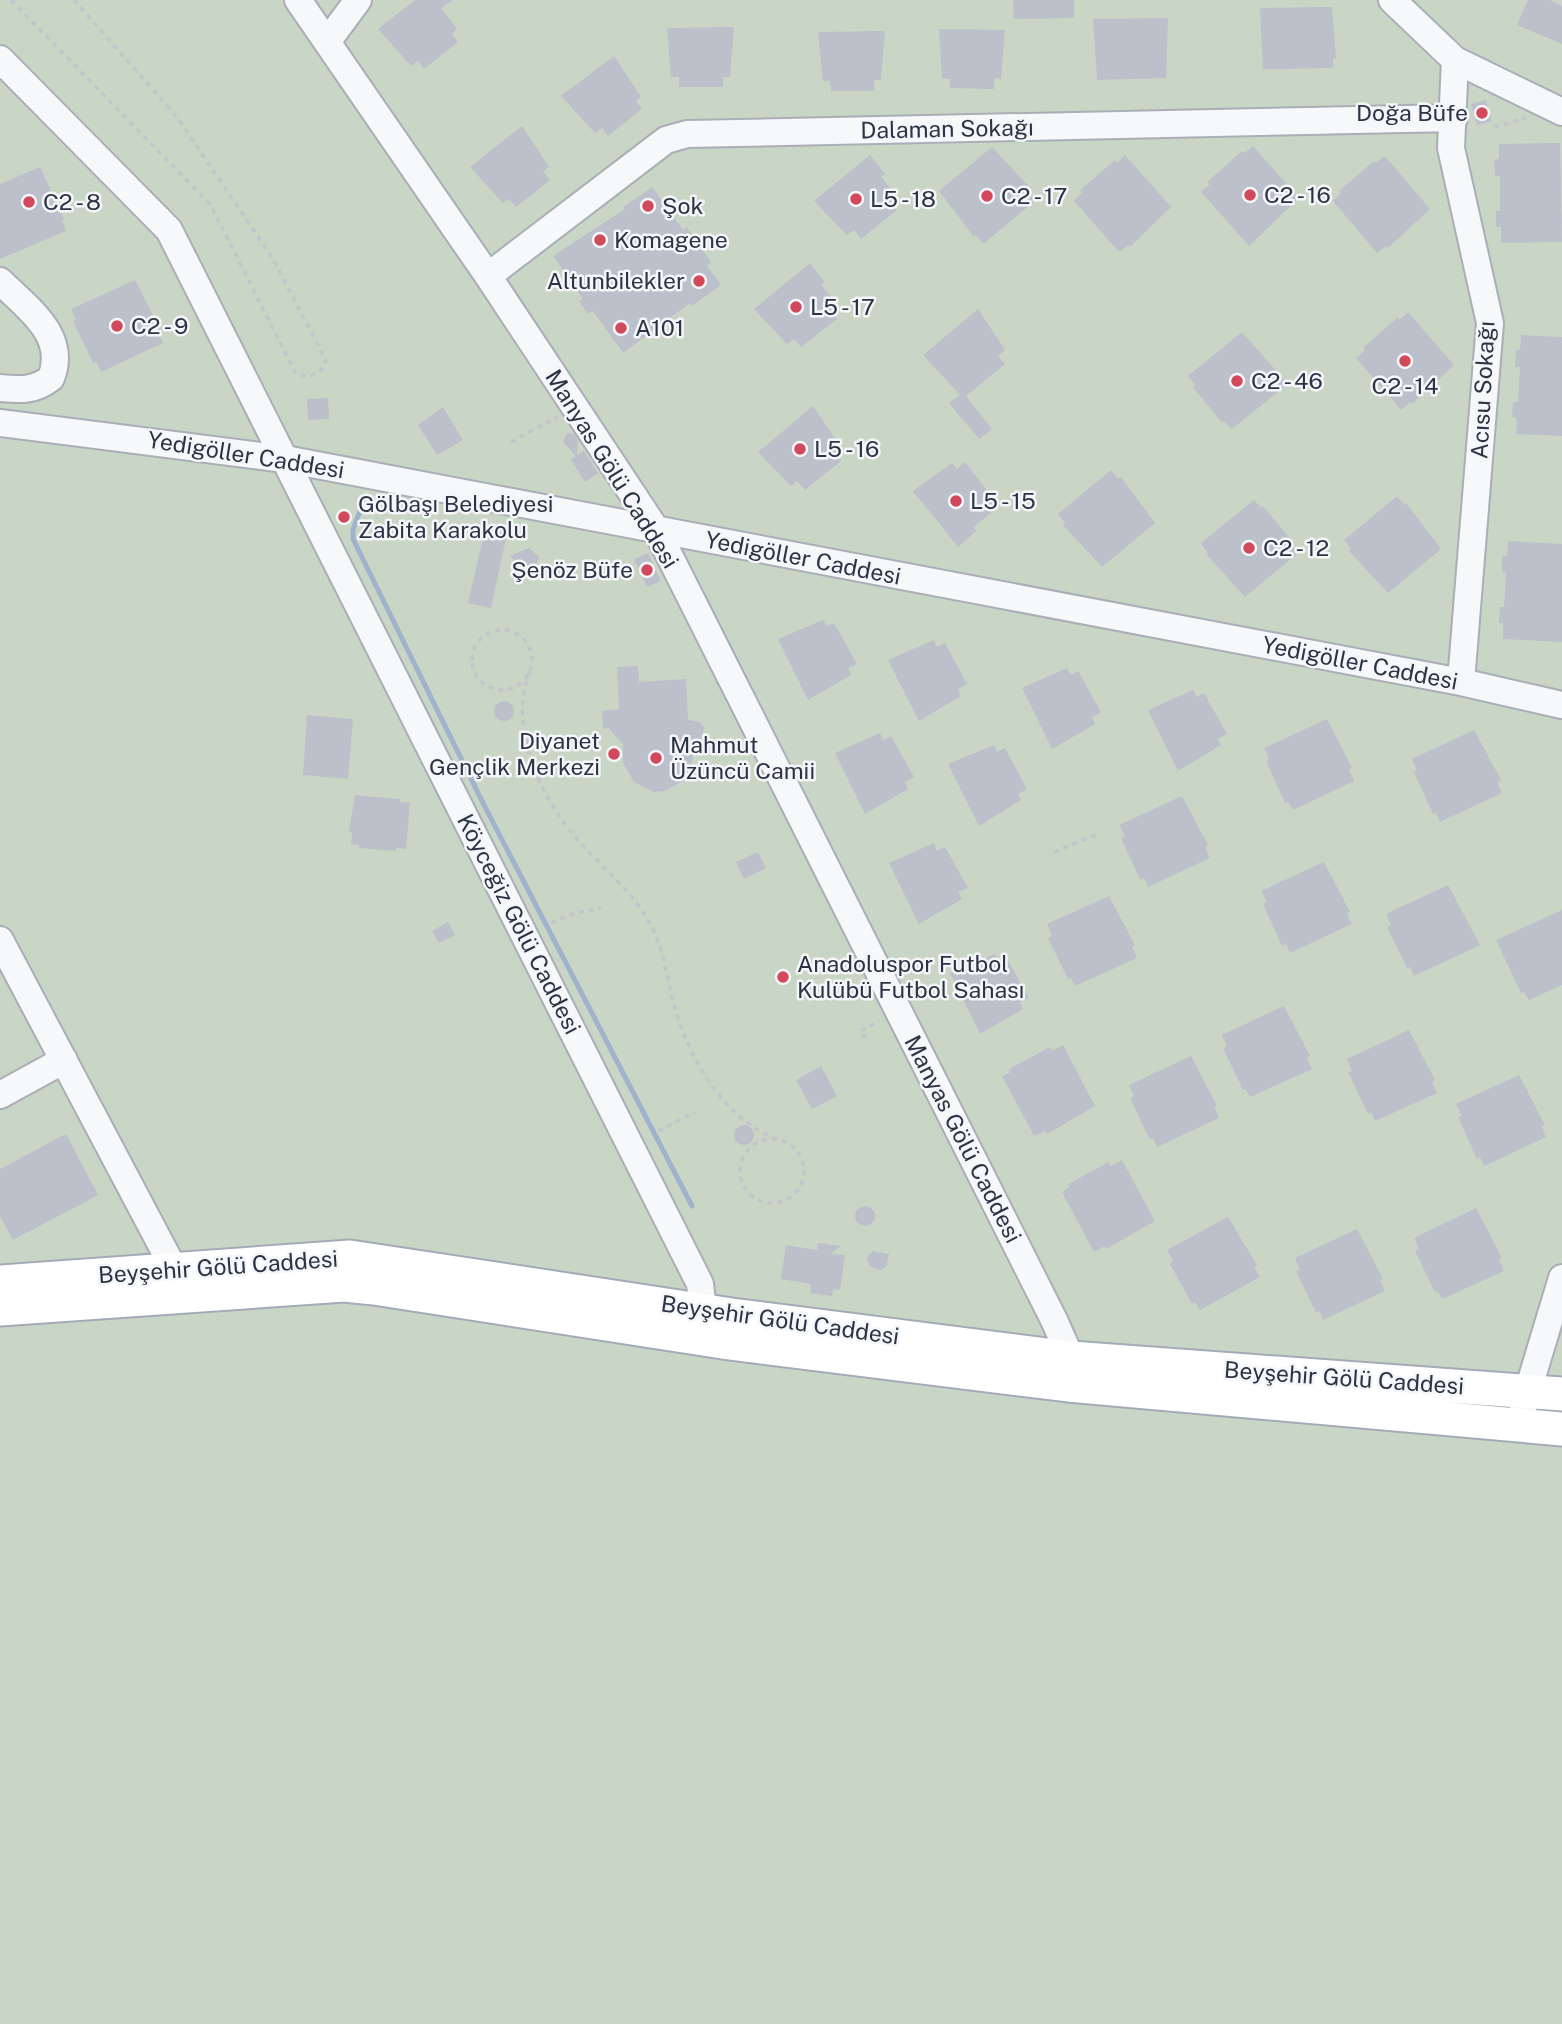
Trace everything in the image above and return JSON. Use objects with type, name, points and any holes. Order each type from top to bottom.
[{"type":"main road","name":"Beyşehir Gölü Caddesi","points":[[0,1282],[350,1256],[705,1322],[1070,1371],[1562,1394]]},
{"type":"main road","points":[[0,1309],[344,1285],[705,1322]]},
{"type":"main road","points":[[1070,1371],[1562,1429]]},
{"type":"street","name":"Manyas Gölü Caddesi","points":[[298,0],[488,276],[657,531],[1070,1371]]},
{"type":"street","points":[[327,42],[358,0]]},
{"type":"street","points":[[1392,0],[1455,60],[1562,112]]},
{"type":"street","name":"Köyceğiz Gölü Caddesi","points":[[0,59],[169,230],[700,1284],[705,1322]]},
{"type":"street","name":"Acısu Sokağı","points":[[1455,60],[1451,148],[1490,323],[1461,682]]},
{"type":"street","name":"Dalaman Sokağı","points":[[488,276],[666,140],[687,134],[1454,118]]},
{"type":"street","points":[[0,281],[46,328],[54,343],[56,359],[51,379],[43,384],[23,389],[0,388]]},
{"type":"street","name":"Yedigöller Caddesi","points":[[0,423],[285,458],[657,531],[1461,682],[1562,705]]},
{"type":"street","points":[[0,940],[174,1269]]},
{"type":"street","points":[[0,1095],[64,1060]]},
{"type":"street","points":[[1518,1425],[1562,1278]]},
{"type":"path","points":[[11,0],[206,200],[295,372],[304,377],[318,374],[326,360],[273,259],[177,117],[74,0]]},
{"type":"path","points":[[1494,127],[1534,116]]},
{"type":"path","points":[[511,442],[534,427],[564,414]]},
{"type":"path","points":[[530,671],[526,679],[510,689],[490,687],[475,673],[472,653],[476,644],[492,631],[500,629],[517,634],[530,646],[533,663],[521,699],[523,719],[533,761],[551,801],[577,838],[625,886],[648,920],[666,960],[674,1007],[702,1071],[728,1104],[764,1134],[776,1139],[795,1150],[804,1169],[798,1191],[790,1198],[770,1204],[760,1202],[744,1189],[739,1169],[742,1159],[755,1143],[776,1139]]},
{"type":"path","points":[[1054,852],[1097,834]]},
{"type":"path","points":[[551,923],[575,913],[601,908]]},
{"type":"path","points":[[867,1043],[867,1037],[862,1032],[884,1018]]},
{"type":"path","points":[[659,1131],[695,1112]]},
{"type":"green space","points":[[0,0],[1562,0],[1562,2024],[0,2024]]},
{"type":"building","points":[[415,0],[453,0],[441,8],[457,29],[452,34],[458,42],[424,69],[418,61],[411,66],[378,29]]},
{"type":"building","points":[[1013,0],[1074,0],[1074,18],[1014,19]]},
{"type":"building","points":[[1528,0],[1550,0],[1562,6],[1562,44],[1517,25]]},
{"type":"building","points":[[1332,7],[1336,58],[1333,58],[1333,68],[1263,69],[1260,8]]},
{"type":"building","points":[[1168,18],[1166,78],[1097,80],[1093,19]]},
{"type":"building","points":[[734,27],[730,77],[723,77],[723,87],[679,87],[679,77],[671,77],[667,28]]},
{"type":"building","points":[[939,29],[1005,30],[1001,79],[994,78],[994,89],[950,88],[950,79],[942,78]]},
{"type":"building","points":[[885,31],[881,80],[874,80],[874,91],[831,91],[830,81],[823,81],[818,32]]},
{"type":"building","points":[[614,56],[641,97],[636,101],[642,109],[608,136],[602,128],[595,133],[561,96]]},
{"type":"building","points":[[1486,100],[1492,121],[1477,125],[1471,104]]},
{"type":"building","points":[[522,126],[549,167],[543,171],[550,180],[516,207],[509,199],[503,203],[470,167]]},
{"type":"building","points":[[1560,143],[1562,242],[1501,243],[1501,227],[1496,227],[1496,211],[1500,211],[1500,176],[1495,176],[1494,160],[1499,159],[1499,144]]},
{"type":"building","name":"C2 - 16","points":[[1253,146],[1299,198],[1249,246],[1201,192],[1210,184],[1207,182],[1242,151],[1244,153]]},
{"type":"building","name":"C2 - 17","points":[[992,147],[1031,189],[1029,191],[1036,200],[983,244],[976,235],[974,237],[939,191]]},
{"type":"building","name":"L5 - 18","points":[[870,155],[885,174],[881,177],[897,196],[890,202],[897,210],[861,239],[854,230],[847,235],[814,201]]},
{"type":"building","points":[[1125,155],[1171,207],[1130,247],[1128,245],[1119,252],[1074,201],[1082,193],[1080,190],[1115,160],[1117,163]]},
{"type":"building","points":[[1385,156],[1430,209],[1388,248],[1386,246],[1377,253],[1333,201],[1341,193],[1339,191],[1374,161],[1376,163]]},
{"type":"building","name":"C2 - 8","points":[[40,167],[64,219],[62,221],[66,231],[0,259],[0,184]]},
{"type":"building","points":[[652,187],[683,230],[687,227],[711,262],[707,266],[721,285],[692,306],[690,303],[623,353],[593,311],[588,314],[579,301],[583,299],[553,256],[625,209],[623,207]]},
{"type":"building","name":"L5 - 17","points":[[810,263],[825,282],[821,285],[837,304],[830,310],[837,319],[801,347],[794,339],[787,344],[754,309]]},
{"type":"building","name":"C2 - 9","points":[[135,280],[161,331],[158,333],[163,343],[101,372],[96,361],[93,363],[73,321],[76,320],[71,309]]},
{"type":"building","points":[[978,309],[1005,350],[998,356],[1005,364],[966,396],[992,429],[979,439],[949,403],[960,395],[923,355]]},
{"type":"building","name":"C2 - 14","points":[[1408,312],[1454,365],[1412,404],[1410,402],[1401,410],[1356,358],[1365,350],[1363,348],[1398,317],[1399,320]]},
{"type":"building","name":"C2 - 46","points":[[1242,332],[1288,384],[1232,429],[1224,421],[1222,423],[1193,387],[1195,385],[1188,376]]},
{"type":"building","points":[[1521,335],[1562,337],[1562,436],[1516,434],[1517,418],[1512,417],[1513,402],[1518,402],[1520,367],[1515,367],[1516,350],[1520,350]]},
{"type":"building","points":[[328,398],[329,419],[308,420],[307,399]]},
{"type":"building","name":"L5 - 16","points":[[813,406],[841,447],[834,453],[841,461],[805,490],[797,481],[791,486],[758,452]]},
{"type":"building","points":[[443,407],[463,440],[437,455],[418,425]]},
{"type":"building","points":[[567,433],[574,434],[578,440],[577,455],[584,451],[598,473],[585,482],[571,460],[576,456],[563,442]]},
{"type":"building","name":"L5 - 15","points":[[965,462],[999,506],[974,527],[976,531],[958,547],[913,491],[952,463],[957,469]]},
{"type":"building","points":[[1111,470],[1118,479],[1121,477],[1155,523],[1102,567],[1063,525],[1065,523],[1058,514]]},
{"type":"building","points":[[1397,496],[1404,505],[1406,503],[1441,549],[1388,593],[1349,551],[1351,549],[1344,540]]},
{"type":"building","name":"C2 - 12","points":[[1254,500],[1261,508],[1263,506],[1293,542],[1291,544],[1298,553],[1245,597],[1206,554],[1208,553],[1201,543]]},
{"type":"building","points":[[485,529],[507,534],[491,608],[468,603]]},
{"type":"building","points":[[1508,541],[1562,544],[1562,642],[1503,639],[1503,623],[1499,623],[1500,607],[1504,607],[1506,573],[1502,572],[1502,556],[1507,556]]},
{"type":"building","points":[[529,548],[539,557],[536,566],[530,569],[523,568],[510,556]]},
{"type":"building","points":[[648,553],[661,581],[647,587],[634,559]]},
{"type":"building","points":[[823,620],[827,626],[834,623],[857,664],[848,668],[851,675],[808,700],[778,639]]},
{"type":"building","points":[[934,640],[937,647],[945,643],[967,684],[958,689],[961,696],[919,721],[888,660]]},
{"type":"building","points":[[638,666],[639,682],[686,679],[688,720],[700,722],[704,728],[701,738],[692,743],[693,758],[685,780],[665,791],[654,792],[634,782],[623,762],[623,744],[608,728],[603,729],[602,711],[619,709],[617,667]]},
{"type":"building","points":[[1067,668],[1071,675],[1078,671],[1101,712],[1092,717],[1095,724],[1052,749],[1022,688]]},
{"type":"building","points":[[1193,690],[1197,697],[1204,693],[1227,734],[1218,739],[1221,745],[1178,771],[1148,710]]},
{"type":"building","points":[[500,701],[508,701],[514,711],[508,721],[500,721],[494,715],[494,707]]},
{"type":"building","points":[[307,715],[353,719],[348,779],[303,775]]},
{"type":"building","points":[[1327,719],[1352,768],[1349,770],[1354,781],[1293,810],[1288,801],[1285,803],[1266,761],[1269,759],[1264,748]]},
{"type":"building","points":[[1474,730],[1501,780],[1497,782],[1502,793],[1440,822],[1436,813],[1433,814],[1414,772],[1417,771],[1412,759]]},
{"type":"building","points":[[880,733],[883,740],[891,736],[914,777],[905,782],[908,789],[865,814],[835,753]]},
{"type":"building","points":[[994,745],[997,752],[1005,748],[1027,789],[1018,794],[1021,800],[979,826],[948,764]]},
{"type":"building","points":[[355,795],[400,799],[400,802],[410,803],[406,849],[396,848],[396,851],[359,848],[359,845],[351,844],[352,832],[349,832]]},
{"type":"building","points":[[1182,796],[1208,845],[1205,847],[1210,858],[1148,887],[1144,878],[1140,879],[1121,838],[1125,836],[1119,825]]},
{"type":"building","points":[[934,843],[937,851],[945,847],[968,888],[958,892],[962,899],[919,924],[889,863]]},
{"type":"building","points":[[758,852],[766,868],[744,879],[736,862]]},
{"type":"building","points":[[1324,862],[1350,912],[1347,913],[1352,924],[1290,953],[1286,944],[1282,946],[1263,904],[1267,902],[1261,891]]},
{"type":"building","points":[[1448,885],[1480,945],[1414,976],[1410,967],[1407,968],[1387,927],[1391,925],[1386,914]]},
{"type":"building","points":[[1109,896],[1135,945],[1132,947],[1137,958],[1075,986],[1071,978],[1068,979],[1048,938],[1052,936],[1047,924]]},
{"type":"building","points":[[1562,910],[1562,985],[1529,1000],[1524,992],[1521,993],[1496,940]]},
{"type":"building","points":[[448,922],[455,935],[439,943],[432,931]]},
{"type":"building","points":[[995,954],[999,961],[1006,957],[1029,998],[1020,1002],[1023,1009],[980,1034],[950,973]]},
{"type":"building","points":[[1284,1006],[1310,1056],[1307,1058],[1312,1069],[1250,1097],[1246,1089],[1243,1090],[1223,1048],[1227,1047],[1222,1035]]},
{"type":"building","points":[[1409,1030],[1435,1080],[1432,1082],[1437,1093],[1375,1121],[1371,1113],[1368,1114],[1348,1072],[1352,1071],[1347,1059]]},
{"type":"building","points":[[1063,1045],[1095,1106],[1047,1134],[1045,1131],[1034,1136],[1002,1076],[1011,1072],[1009,1069],[1050,1047],[1052,1051]]},
{"type":"building","points":[[1191,1056],[1217,1106],[1214,1107],[1219,1118],[1157,1147],[1153,1138],[1150,1140],[1130,1098],[1134,1096],[1129,1085]]},
{"type":"building","points":[[821,1066],[837,1096],[812,1109],[796,1080]]},
{"type":"building","points":[[1519,1075],[1545,1125],[1541,1126],[1546,1137],[1484,1166],[1480,1157],[1477,1159],[1458,1117],[1462,1116],[1456,1104]]},
{"type":"building","points":[[740,1125],[748,1125],[754,1135],[748,1145],[740,1145],[734,1139],[734,1131]]},
{"type":"building","points":[[66,1134],[98,1195],[13,1240],[0,1216],[0,1169]]},
{"type":"building","points":[[1122,1160],[1155,1221],[1106,1249],[1105,1246],[1094,1252],[1062,1192],[1070,1187],[1068,1184],[1109,1162],[1111,1166]]},
{"type":"building","points":[[861,1206],[869,1206],[875,1216],[869,1226],[861,1226],[855,1220],[855,1212]]},
{"type":"building","points":[[1476,1208],[1502,1258],[1499,1260],[1504,1271],[1442,1299],[1438,1291],[1435,1292],[1415,1251],[1419,1249],[1414,1238]]},
{"type":"building","points":[[1228,1217],[1257,1265],[1254,1267],[1260,1277],[1200,1310],[1195,1302],[1192,1304],[1170,1264],[1173,1261],[1167,1250]]},
{"type":"building","points":[[1357,1229],[1383,1279],[1380,1280],[1385,1291],[1323,1320],[1319,1311],[1316,1313],[1296,1271],[1300,1270],[1295,1258]]},
{"type":"building","points":[[818,1243],[841,1246],[830,1254],[845,1255],[840,1290],[833,1289],[832,1296],[810,1293],[811,1284],[781,1279],[786,1245],[817,1250]]},
{"type":"building","points":[[873,1251],[889,1254],[886,1267],[880,1270],[871,1267],[866,1258]]},
{"type":"waterway","points":[[364,501],[353,529],[353,539],[483,803],[692,1206]]},
{"type":"place","name":"Doğa Büfe","points":[[1482,113]]},
{"type":"place","name":"C2 - 16","points":[[1250,195]]},
{"type":"place","name":"C2 - 17","points":[[987,196]]},
{"type":"place","name":"L5 - 18","points":[[856,199]]},
{"type":"place","name":"C2 - 8","points":[[29,202]]},
{"type":"place","name":"Şok","points":[[648,206]]},
{"type":"place","name":"Komagene","points":[[600,240]]},
{"type":"place","name":"Altunbilekler","points":[[699,281]]},
{"type":"place","name":"L5 - 17","points":[[796,307]]},
{"type":"place","name":"C2 - 9","points":[[117,326]]},
{"type":"place","name":"A101","points":[[621,328]]},
{"type":"place","name":"C2 - 14","points":[[1405,361]]},
{"type":"place","name":"C2 - 46","points":[[1237,381]]},
{"type":"place","name":"L5 - 16","points":[[800,449]]},
{"type":"place","name":"L5 - 15","points":[[956,501]]},
{"type":"place","name":"Gölbaşı Belediyesi Zabita Karakolu","points":[[344,517]]},
{"type":"place","name":"C2 - 12","points":[[1249,548]]},
{"type":"place","name":"Şenöz Büfe","points":[[647,570]]},
{"type":"place","name":"Diyanet Gençlik Merkezi","points":[[614,754]]},
{"type":"place","name":"Mahmut Üzüncü Camii","points":[[656,758]]},
{"type":"place","name":"Anadoluspor Futbol Kulübü Futbol Sahası","points":[[783,977]]}]
